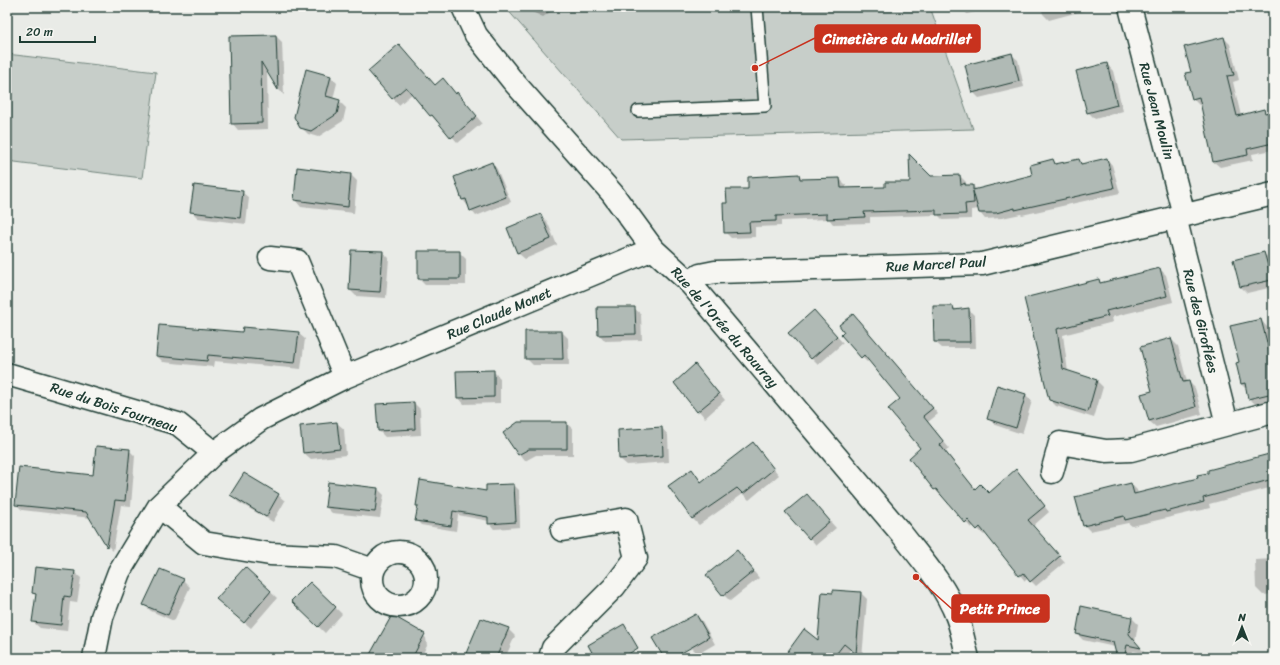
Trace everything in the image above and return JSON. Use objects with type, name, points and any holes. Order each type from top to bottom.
[{"type":"street","name":"Rue de l'Orée du Rouvray","points":[[463,7],[476,35],[512,80],[612,193],[653,248],[689,282],[901,533],[940,583],[957,616],[968,658]]},
{"type":"street","name":"Rue Jean Moulin","points":[[1130,7],[1180,216]]},
{"type":"street","name":"Rue Marcel Paul","points":[[689,282],[700,275],[715,272],[982,264],[1273,194]]},
{"type":"street","name":"Rue des Giroflées","points":[[1180,216],[1227,424]]},
{"type":"street","name":"Rue Claude Monet","points":[[94,658],[102,617],[119,572],[159,506],[214,453],[261,419],[345,377],[653,248]]},
{"type":"street","points":[[270,258],[297,261],[345,377]]},
{"type":"street","name":"Rue du Bois Fourneau","points":[[7,374],[178,424],[214,453]]},
{"type":"street","points":[[1052,472],[1060,443],[1106,451],[1131,450],[1273,412]]},
{"type":"street","points":[[159,506],[204,543],[270,554],[336,557],[373,570]]},
{"type":"street","points":[[550,658],[553,648],[614,587],[636,558],[626,519],[562,530]]},
{"type":"lane","points":[[638,111],[765,106],[757,7]]},
{"type":"shaded area","points":[[505,7],[930,7],[973,129],[621,139]]},
{"type":"shaded area","points":[[7,54],[156,72],[142,178],[7,161]]},
{"type":"building","points":[[276,35],[278,90],[261,62],[262,123],[231,124],[229,36]]},
{"type":"building","points":[[1224,37],[1234,75],[1227,76],[1237,116],[1264,109],[1265,113],[1273,111],[1273,143],[1247,149],[1248,155],[1213,162],[1199,97],[1192,99],[1185,73],[1191,72],[1184,47]]},
{"type":"building","points":[[399,44],[435,85],[443,78],[477,116],[451,138],[406,87],[392,99],[368,71]]},
{"type":"building","points":[[1012,53],[1019,81],[972,93],[965,65]]},
{"type":"building","points":[[1107,63],[1117,105],[1087,113],[1076,71]]},
{"type":"building","points":[[306,69],[331,76],[326,96],[340,100],[337,114],[311,131],[300,128],[294,117]]},
{"type":"building","points":[[909,154],[931,176],[960,175],[961,185],[965,183],[965,185],[973,185],[973,190],[1032,175],[1030,165],[1053,159],[1055,164],[1079,159],[1081,164],[1107,158],[1114,188],[996,213],[979,213],[973,191],[974,203],[965,204],[966,214],[936,215],[936,210],[864,212],[865,217],[827,219],[827,214],[776,216],[776,221],[749,222],[750,232],[724,233],[723,203],[727,203],[726,189],[748,189],[748,177],[799,174],[800,179],[840,178],[841,188],[885,187],[885,182],[910,182]]},
{"type":"building","points":[[492,162],[506,197],[470,211],[466,199],[462,200],[454,177]]},
{"type":"building","points":[[297,167],[351,174],[348,207],[294,200]]},
{"type":"building","points":[[194,185],[243,191],[240,218],[190,212]]},
{"type":"building","points":[[541,214],[551,239],[517,253],[507,228]]},
{"type":"building","points":[[351,250],[383,251],[380,292],[349,290]]},
{"type":"building","points":[[418,251],[460,251],[460,279],[418,279]]},
{"type":"building","points":[[1264,252],[1272,280],[1240,287],[1233,260]]},
{"type":"building","points":[[1160,268],[1167,296],[1106,311],[1108,316],[1057,329],[1063,369],[1097,380],[1088,412],[1049,400],[1024,298],[1099,279],[1100,283]]},
{"type":"building","points":[[933,306],[953,306],[954,310],[969,308],[970,342],[934,342]]},
{"type":"building","points":[[597,307],[635,307],[636,334],[598,335]]},
{"type":"building","points":[[814,310],[837,336],[811,359],[788,333]]},
{"type":"building","points":[[853,314],[933,408],[923,416],[944,442],[940,445],[975,489],[980,484],[989,493],[1016,469],[1045,506],[1028,520],[1060,556],[1030,582],[1023,573],[1019,576],[980,527],[977,530],[968,520],[965,523],[936,489],[934,490],[909,458],[920,448],[888,409],[900,399],[864,355],[861,358],[841,335],[844,332],[839,325]]},
{"type":"building","points":[[1261,319],[1270,354],[1273,354],[1273,393],[1248,399],[1245,383],[1241,384],[1236,363],[1239,362],[1230,326]]},
{"type":"building","points":[[159,325],[242,332],[243,327],[299,332],[295,363],[208,355],[207,361],[156,356]]},
{"type":"building","points":[[525,331],[562,331],[563,359],[525,359]]},
{"type":"building","points":[[1171,338],[1183,382],[1189,381],[1196,407],[1149,421],[1141,394],[1152,391],[1140,347]]},
{"type":"building","points":[[695,364],[719,394],[697,412],[674,383]]},
{"type":"building","points":[[494,370],[494,397],[457,398],[456,371]]},
{"type":"building","points":[[997,385],[1026,394],[1016,428],[987,419]]},
{"type":"building","points":[[414,402],[415,429],[378,431],[376,404]]},
{"type":"building","points":[[337,422],[340,449],[303,453],[300,426]]},
{"type":"building","points":[[518,422],[567,422],[567,449],[529,449],[518,455],[503,433]]},
{"type":"building","points":[[662,427],[663,456],[619,459],[618,430]]},
{"type":"building","points":[[753,442],[774,469],[743,494],[737,488],[692,519],[668,486],[692,469],[701,482]]},
{"type":"building","points":[[96,446],[130,449],[125,501],[115,500],[107,547],[86,512],[15,505],[19,467],[93,475]]},
{"type":"building","points":[[1273,453],[1273,479],[1203,498],[1204,502],[1166,512],[1165,510],[1125,520],[1124,516],[1083,526],[1075,497],[1131,483],[1134,494],[1198,478],[1197,475],[1208,473],[1208,470]]},
{"type":"building","points":[[244,473],[279,494],[266,517],[230,495]]},
{"type":"building","points":[[420,480],[486,491],[486,485],[514,484],[516,522],[488,524],[488,517],[453,511],[451,526],[415,521]]},
{"type":"building","points":[[328,482],[378,488],[375,512],[325,507]]},
{"type":"building","points":[[807,494],[830,521],[809,539],[785,512]]},
{"type":"building","points":[[737,550],[754,571],[723,596],[706,575]]},
{"type":"building","points":[[35,567],[75,571],[71,597],[64,596],[61,625],[32,622],[36,594],[32,593]]},
{"type":"building","points":[[245,567],[271,591],[244,623],[216,599]]},
{"type":"building","points":[[160,569],[184,579],[168,615],[143,605]]},
{"type":"building","points":[[310,582],[336,607],[318,627],[291,601]]},
{"type":"building","points":[[833,590],[861,592],[856,654],[844,644],[837,653],[843,658],[783,658],[804,629],[818,640],[822,592],[833,593]]},
{"type":"building","points":[[1081,606],[1132,617],[1129,634],[1141,648],[1127,645],[1124,658],[1117,658],[1113,642],[1076,634]]},
{"type":"building","points":[[696,614],[709,637],[673,658],[664,658],[652,638]]},
{"type":"building","points":[[392,615],[425,634],[412,658],[368,658]]},
{"type":"building","points":[[481,618],[509,628],[496,658],[464,658]]},
{"type":"building","points":[[624,624],[638,648],[622,658],[595,658],[588,645]]},
{"type":"place","name":"Cimetière du Madrillet","points":[[755,68]]},
{"type":"place","name":"Petit Prince","points":[[916,577]]}]
